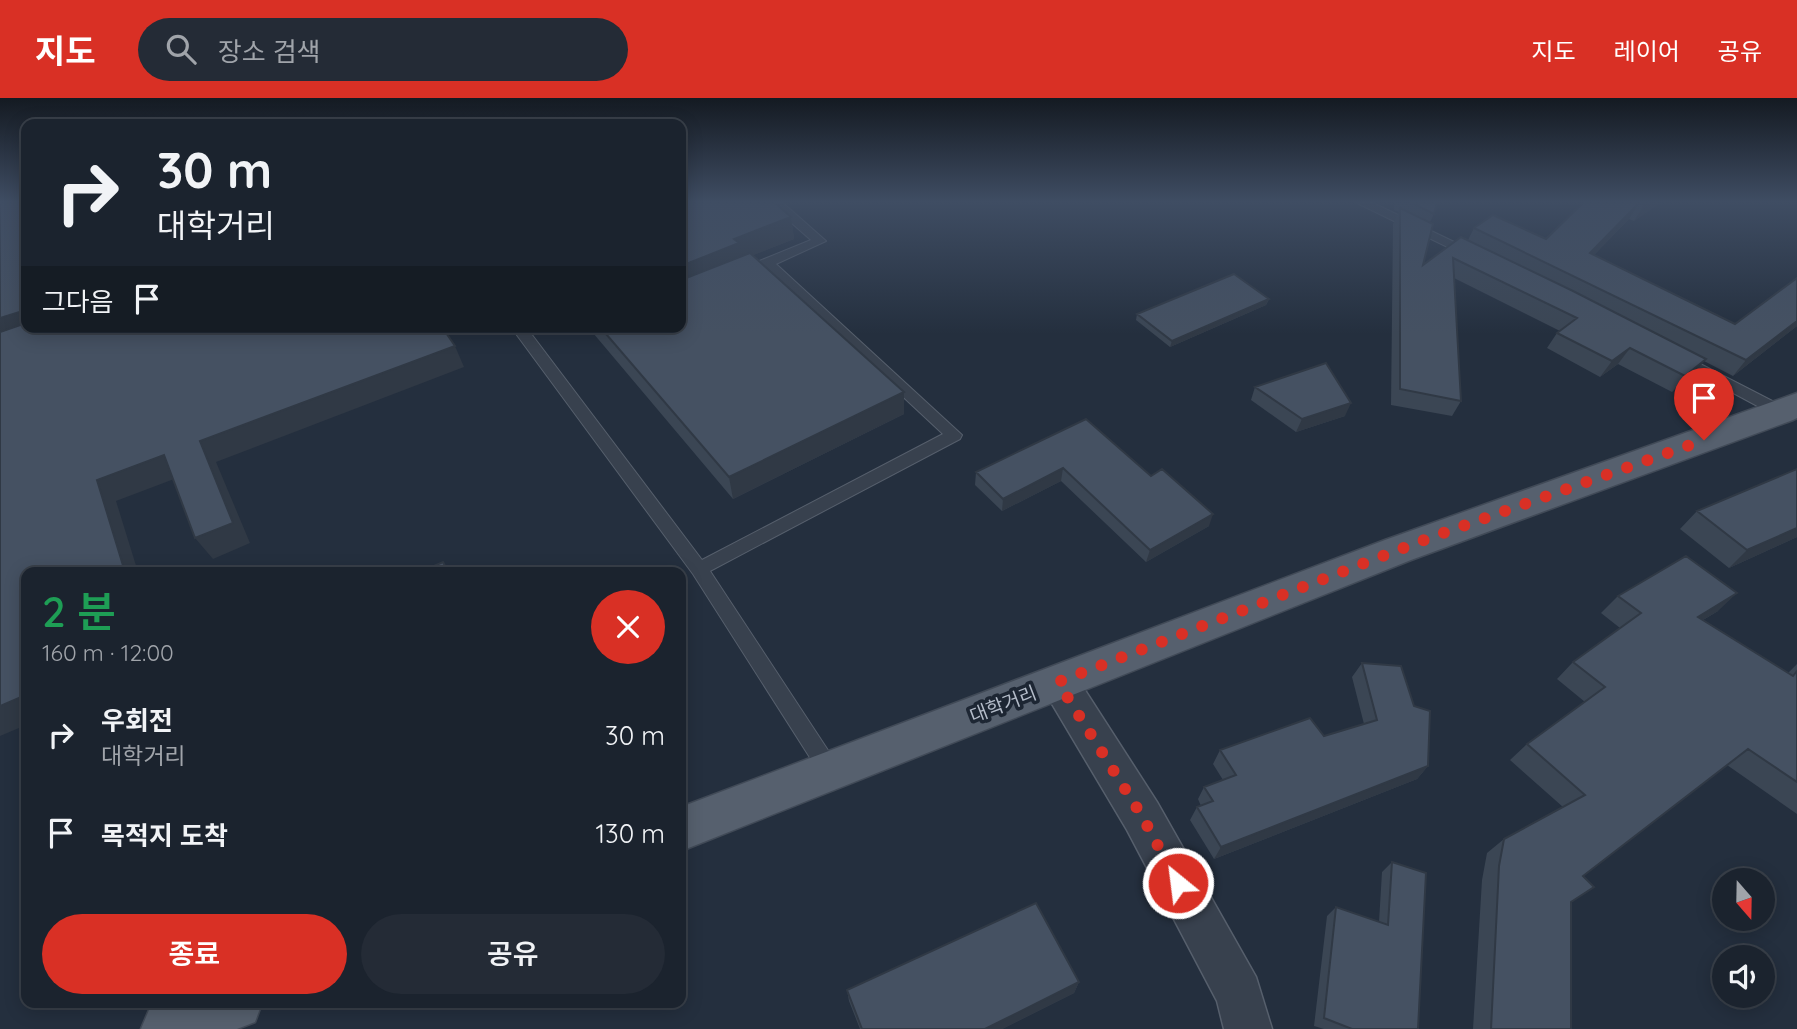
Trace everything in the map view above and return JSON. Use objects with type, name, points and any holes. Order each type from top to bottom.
[{"type":"main road","name":"대학거리","points":[[686,827],[1411,545],[1789,408]]},
{"type":"main road","points":[[168,1029],[223,1008]]},
{"type":"street","points":[[1058,682],[1142,816],[1239,994],[1248,1029]]},
{"type":"lane","points":[[742,273],[807,246]]},
{"type":"lane","points":[[1456,246],[1483,259]]},
{"type":"lane","points":[[699,569],[954,435],[766,263]]},
{"type":"lane","points":[[522,333],[699,569],[830,771]]},
{"type":"lane","points":[[1663,350],[1789,408]]},
{"type":"building","points":[[0,246],[21,246],[21,312],[0,318]]},
{"type":"building","points":[[686,246],[730,246],[686,264]]},
{"type":"building","points":[[1400,246],[1428,246],[1423,265],[1448,246],[1481,246],[1706,359],[1685,376],[1630,348],[1612,361],[1557,333],[1577,318],[1453,258],[1461,401],[1400,389]]},
{"type":"building","points":[[1512,246],[1596,246],[1590,253],[1735,324],[1797,278],[1797,321],[1746,360]]},
{"type":"building","points":[[750,253],[904,392],[729,477],[605,333],[686,333],[686,278]]},
{"type":"building","points":[[1234,274],[1269,299],[1172,341],[1137,314]]},
{"type":"building","points":[[21,325],[21,333],[446,333],[455,346],[200,441],[233,523],[195,538],[164,455],[97,480],[123,567],[21,567],[21,697],[0,706],[0,332]]},
{"type":"building","points":[[1326,363],[1351,403],[1302,419],[1255,387]]},
{"type":"building","points":[[1086,419],[1151,476],[1162,469],[1213,514],[1150,550],[1063,468],[1003,499],[976,472]]},
{"type":"building","points":[[1797,469],[1797,528],[1747,550],[1697,511]]},
{"type":"building","points":[[1686,556],[1737,593],[1698,617],[1793,676],[1797,671],[1797,782],[1748,749],[1583,876],[1594,887],[1571,902],[1571,1029],[1491,1029],[1499,866],[1504,839],[1585,795],[1527,744],[1605,687],[1573,662],[1641,613],[1618,596]]},
{"type":"building","points":[[443,562],[446,567],[432,567]]},
{"type":"building","points":[[1362,663],[1401,666],[1414,706],[1430,711],[1428,766],[1221,847],[1197,807],[1213,801],[1204,787],[1236,775],[1220,750],[1310,718],[1324,736],[1377,720]]},
{"type":"building","points":[[1392,862],[1426,873],[1418,1029],[1352,1029],[1324,1018],[1336,907],[1388,925]]},
{"type":"building","points":[[1036,903],[1079,982],[985,1029],[862,1029],[847,990]]},
{"type":"route","points":[[1178,883],[1142,816],[1058,682],[1424,540],[1704,440]]}]
